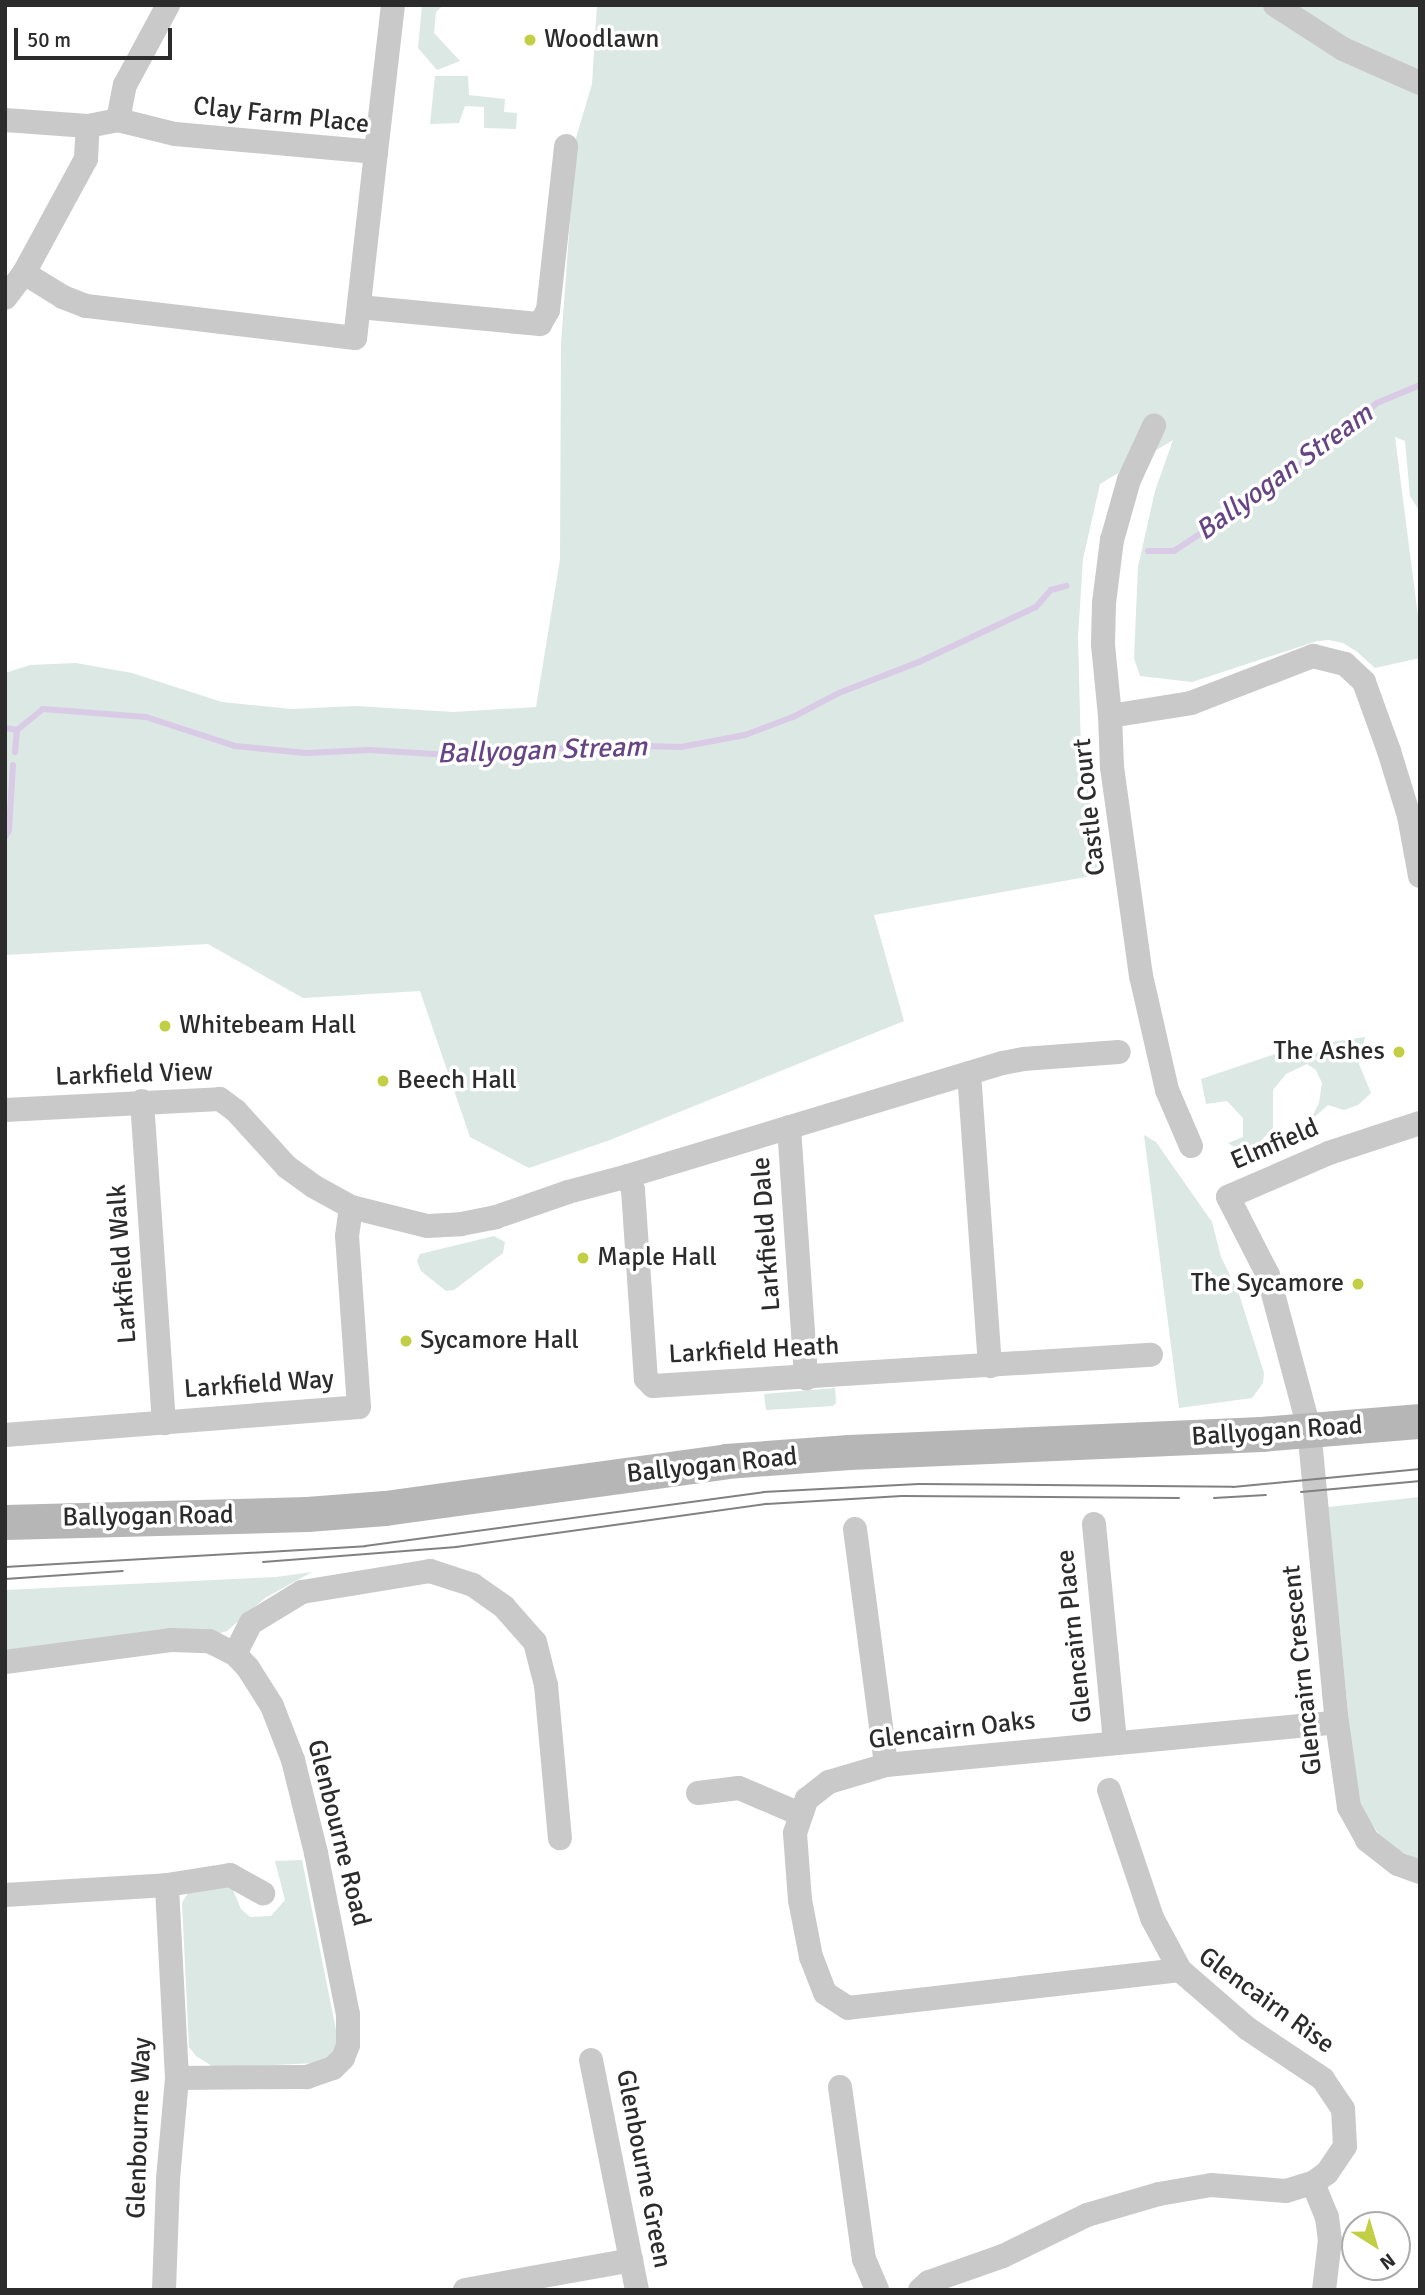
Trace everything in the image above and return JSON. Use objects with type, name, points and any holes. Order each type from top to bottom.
[{"type":"street","points":[[118,120],[125,85],[168,5]]},
{"type":"street","points":[[376,152],[393,5]]},
{"type":"street","points":[[1275,5],[1343,50],[1420,83]]},
{"type":"street","name":"Clay Farm Place","points":[[5,120],[88,126],[118,120],[176,134],[376,152],[355,338],[86,306],[63,297],[24,273]]},
{"type":"street","points":[[5,298],[24,273],[86,159],[88,126]]},
{"type":"street","points":[[359,307],[540,324],[548,310],[566,146]]},
{"type":"street","points":[[1110,716],[1103,635],[1112,540],[1129,480],[1154,426]]},
{"type":"street","name":"Castle Court","points":[[1191,1146],[1167,1090],[1146,999],[1112,767],[1110,716],[1191,703],[1313,656],[1345,664],[1364,682],[1390,751],[1409,816],[1420,876]]},
{"type":"street","points":[[351,1207],[427,1226],[461,1224],[519,1210],[568,1192],[969,1073],[1023,1059],[1119,1052]]},
{"type":"street","points":[[969,1073],[990,1366]]},
{"type":"street","name":"Larkfield View","points":[[5,1110],[220,1099],[236,1111],[287,1167],[313,1186],[351,1207]]},
{"type":"street","name":"Larkfield Walk","points":[[142,1101],[164,1423]]},
{"type":"street","name":"Elmfield","points":[[1309,1428],[1268,1275],[1221,1188],[1420,1123]]},
{"type":"street","name":"Larkfield Dale","points":[[789,1127],[806,1378]]},
{"type":"street","name":"Larkfield Heath","points":[[628,1175],[633,1190],[646,1379],[660,1387],[1151,1355]]},
{"type":"street","name":"Larkfield Way","points":[[5,1435],[359,1407],[347,1236],[351,1207]]},
{"type":"street","name":"Ballyogan Road","points":[[5,1522],[372,1509],[726,1461],[849,1452],[1261,1434],[1420,1421]]},
{"type":"street","name":"Glencairn Crescent","points":[[1309,1428],[1345,1789],[1357,1825],[1381,1852],[1398,1864],[1420,1872]]},
{"type":"street","name":"Glencairn Place","points":[[1094,1524],[1115,1742]]},
{"type":"street","points":[[855,1529],[886,1765]]},
{"type":"street","points":[[5,1662],[171,1640],[209,1641],[235,1654],[251,1623],[302,1592],[430,1571],[473,1585],[504,1607],[535,1642],[546,1685],[560,1838]]},
{"type":"street","name":"Glenbourne Road","points":[[177,2078],[320,2074],[333,2068],[343,2058],[350,2034],[318,1866],[293,1760],[271,1706],[248,1668],[235,1654]]},
{"type":"street","name":"Glencairn Oaks","points":[[800,1814],[807,1799],[829,1782],[886,1765],[1337,1722]]},
{"type":"street","points":[[698,1793],[739,1788],[800,1814]]},
{"type":"street","points":[[1109,1790],[1152,1918],[1180,1970]]},
{"type":"street","name":"Glencairn Rise","points":[[800,1814],[795,1833],[800,1900],[811,1957],[825,1993],[848,2008],[1180,1970],[1248,2029],[1323,2079],[1343,2109],[1345,2146],[1327,2173],[1313,2183]]},
{"type":"street","points":[[5,1895],[167,1885],[230,1875],[263,1893]]},
{"type":"street","name":"Glenbourne Way","points":[[164,2290],[168,2179],[177,2078],[167,1885]]},
{"type":"street","name":"Glenbourne Green","points":[[592,2060],[636,2290]]},
{"type":"street","points":[[840,2087],[863,2259],[877,2290]]},
{"type":"street","points":[[920,2290],[929,2282],[1003,2256],[1087,2214],[1159,2194],[1211,2185],[1286,2191],[1313,2183],[1327,2217],[1330,2240],[1324,2290]]},
{"type":"street","points":[[465,2290],[631,2260]]},
{"type":"shaded area","points":[[422,5],[443,5],[436,12],[434,33],[460,61],[437,70],[418,48]]},
{"type":"shaded area","points":[[597,5],[1420,5],[1420,512],[1410,496],[1405,441],[1395,437],[1420,632],[1420,658],[1375,668],[1343,643],[1329,640],[1317,641],[1192,682],[1140,676],[1134,658],[1138,567],[1155,491],[1173,440],[1100,484],[1083,559],[1078,637],[1081,751],[1103,874],[874,915],[904,1021],[610,1140],[529,1168],[470,1137],[420,991],[303,998],[208,944],[5,955],[5,673],[30,665],[76,663],[132,673],[222,702],[292,709],[356,706],[453,712],[536,707],[560,559],[561,344],[576,138],[592,84]]},
{"type":"shaded area","points":[[435,76],[468,76],[469,95],[505,99],[504,112],[517,113],[516,129],[484,128],[484,107],[465,106],[459,123],[430,124]]},
{"type":"shaded area","points":[[1365,1037],[1359,1064],[1371,1093],[1358,1105],[1344,1110],[1328,1105],[1310,1121],[1319,1103],[1322,1083],[1316,1070],[1307,1064],[1286,1074],[1273,1090],[1273,1128],[1256,1146],[1242,1152],[1228,1143],[1243,1137],[1243,1118],[1227,1101],[1206,1104],[1201,1079],[1284,1051],[1309,1058],[1332,1042]]},
{"type":"shaded area","points":[[1144,1135],[1156,1142],[1212,1222],[1221,1257],[1239,1294],[1264,1373],[1263,1383],[1252,1398],[1179,1408]]},
{"type":"shaded area","points":[[494,1236],[505,1242],[503,1253],[454,1290],[446,1291],[421,1271],[417,1261],[420,1254]]},
{"type":"shaded area","points":[[835,1388],[836,1403],[833,1406],[766,1410],[764,1394]]},
{"type":"shaded area","points":[[1420,1497],[1420,1860],[1397,1850],[1381,1837],[1362,1810],[1355,1784],[1328,1507]]},
{"type":"shaded area","points":[[312,1572],[265,1598],[227,1631],[218,1634],[5,1655],[5,1590],[276,1577]]},
{"type":"shaded area","points":[[302,1860],[338,2040],[329,2058],[315,2063],[215,2068],[196,2056],[189,2047],[182,1903],[191,1888],[226,1886],[233,1890],[241,1909],[250,1917],[271,1916],[285,1900],[275,1861]]},
{"type":"waterway","name":"Ballyogan Stream","points":[[1148,551],[1174,551],[1276,484],[1377,403],[1420,385]]},
{"type":"waterway","name":"Ballyogan Stream","points":[[15,752],[17,730],[43,709],[146,717],[235,746],[306,753],[369,750],[466,756],[606,745],[681,747],[745,735],[793,717],[839,693],[919,662],[1036,607],[1051,590],[1066,586]]},
{"type":"waterway","points":[[5,728],[17,730]]},
{"type":"waterway","name":"Ballyogan Stream","points":[[5,837],[9,830],[13,765]]},
{"type":"tram line","points":[[5,1567],[365,1546],[763,1492],[919,1484],[1233,1487],[1420,1469]]},
{"type":"tram line","points":[[1301,1492],[1420,1481]]},
{"type":"tram line","points":[[1214,1498],[1266,1495]]},
{"type":"tram line","points":[[263,1562],[456,1547],[767,1504],[902,1496],[1179,1498]]},
{"type":"tram line","points":[[5,1579],[123,1571]]},
{"type":"place","name":"Woodlawn","points":[[530,40]]},
{"type":"place","name":"Whitebeam Hall","points":[[165,1026]]},
{"type":"place","name":"The Ashes","points":[[1399,1052]]},
{"type":"place","name":"Beech Hall","points":[[383,1081]]},
{"type":"place","name":"Maple Hall","points":[[583,1258]]},
{"type":"place","name":"The Sycamore","points":[[1358,1284]]},
{"type":"place","name":"Sycamore Hall","points":[[406,1341]]}]
